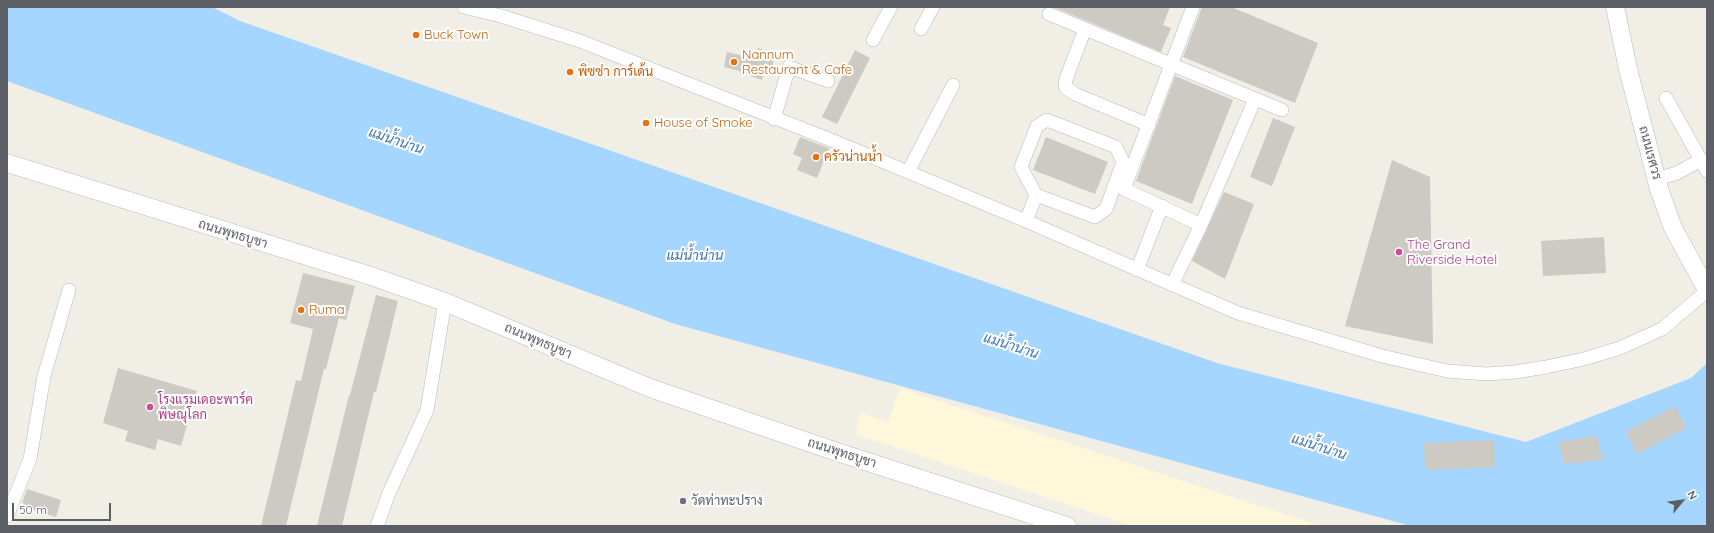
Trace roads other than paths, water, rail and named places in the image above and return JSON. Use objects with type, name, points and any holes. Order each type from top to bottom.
[{"type":"street","points":[[464,7],[501,16],[580,41],[908,172],[1026,221],[1238,313],[1382,356],[1447,371],[1486,374],[1515,372],[1584,359],[1620,348],[1662,329],[1707,291]]},
{"type":"street","points":[[873,40],[891,7]]},
{"type":"street","points":[[921,29],[933,7]]},
{"type":"street","points":[[1193,7],[1124,189],[1201,225]]},
{"type":"street","name":"ถนนเรศวร","points":[[1614,7],[1628,69],[1657,179],[1673,228],[1707,291]]},
{"type":"street","points":[[1049,14],[1282,110]]},
{"type":"street","points":[[1085,29],[1066,79],[1066,88],[1075,94],[1148,125]]},
{"type":"street","points":[[774,119],[789,67],[828,81]]},
{"type":"street","points":[[908,172],[953,85]]},
{"type":"street","points":[[1657,179],[1704,165],[1666,98]]},
{"type":"street","points":[[1172,285],[1201,225],[1255,99]]},
{"type":"street","points":[[1047,120],[1116,147],[1123,162],[1106,209],[1095,218],[1036,195],[1021,168],[1037,126],[1047,120]]},
{"type":"street","name":"ถนนพุทธบูชา","points":[[7,163],[372,276],[445,302],[650,388],[1058,525]]},
{"type":"street","points":[[1026,221],[1036,195]]},
{"type":"street","points":[[1138,270],[1162,206]]},
{"type":"street","points":[[7,516],[31,454],[44,376],[69,290]]},
{"type":"street","points":[[377,526],[389,493],[427,410],[445,302]]},
{"type":"water","name":"แม่น้ำน่าน","points":[[7,7],[212,7],[240,21],[1217,363],[1526,442],[1691,378],[1707,363],[1707,526],[1411,526],[675,324],[7,81]]},
{"type":"place","name":"Buck Town","points":[[416,35]]},
{"type":"place","name":"Nannum Restaurant & Cafe","points":[[734,62]]},
{"type":"place","name":"พิซซ่า การ์เด้น","points":[[570,72]]},
{"type":"place","name":"House of Smoke","points":[[646,123]]},
{"type":"place","name":"ครัวน่านน้ำ","points":[[816,157]]},
{"type":"place","name":"The Grand Riverside Hotel","points":[[1399,252]]},
{"type":"place","name":"Ruma","points":[[301,310]]},
{"type":"place","name":"โรงแรมเดอะพาร์ค พิษณุโลก","points":[[150,407]]},
{"type":"place","name":"วัดท่าทะปราง","points":[[683,501]]}]
